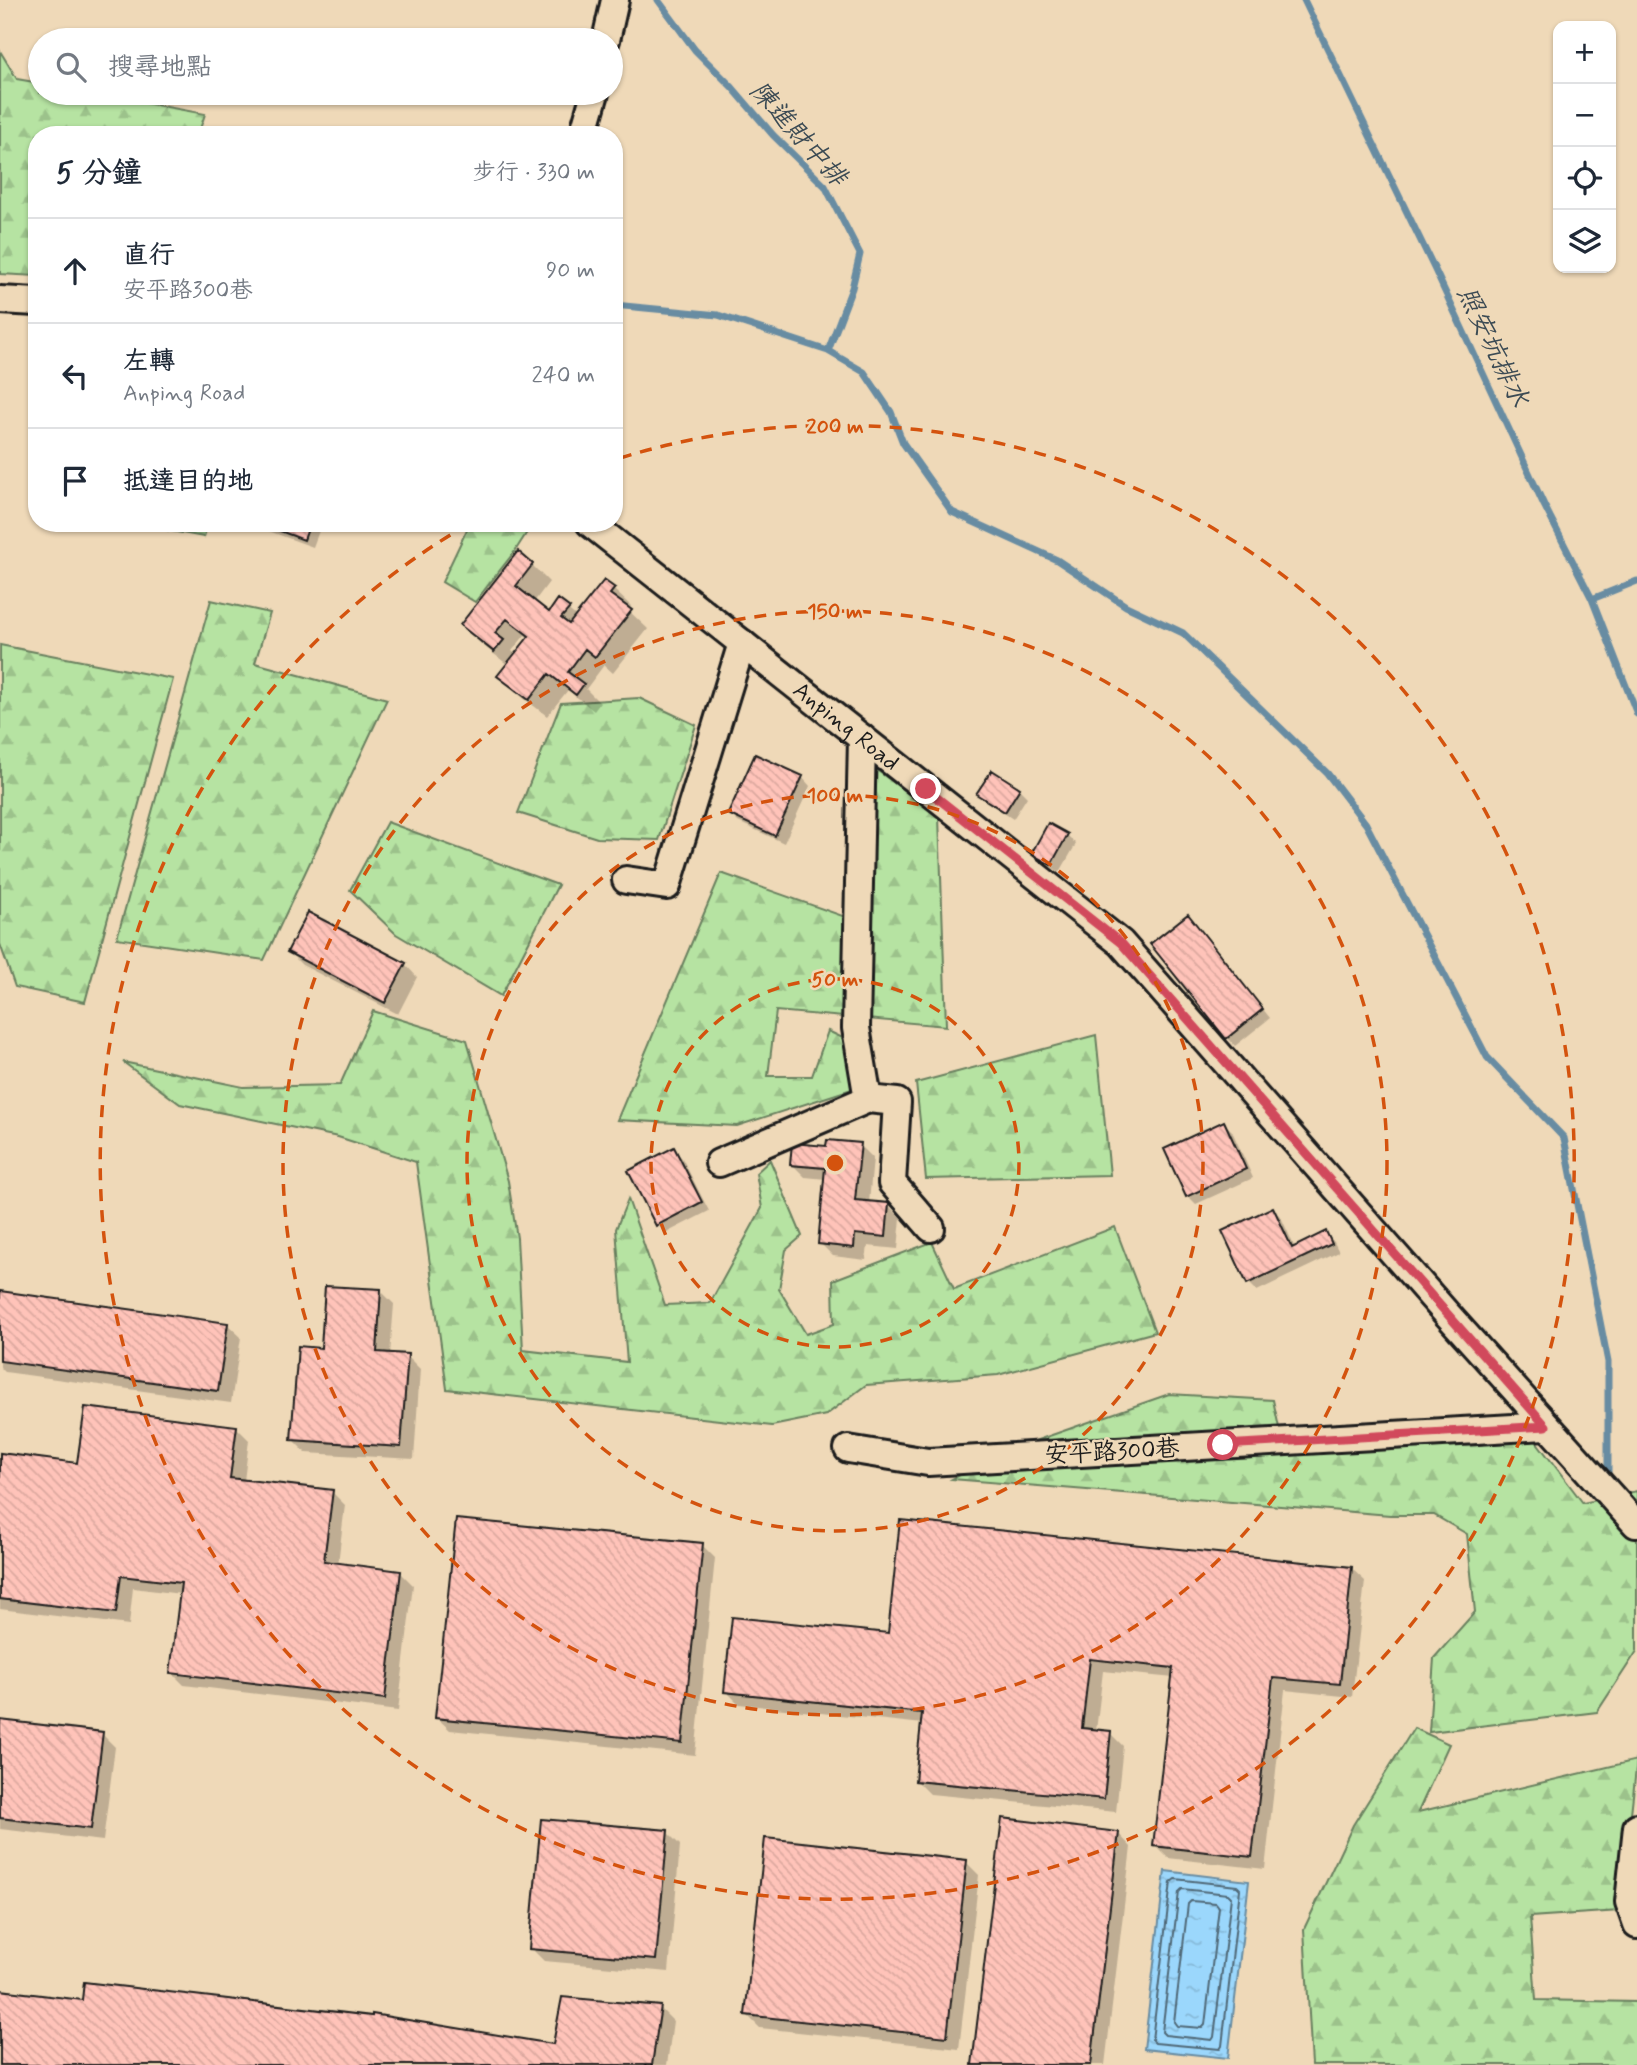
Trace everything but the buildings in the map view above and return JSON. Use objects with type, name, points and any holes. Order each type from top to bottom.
[{"type":"street","points":[[609,28],[615,0]]},
{"type":"street","points":[[586,126],[592,105]]},
{"type":"street","points":[[0,300],[28,302]]},
{"type":"street","name":"Anping Road","points":[[601,532],[1121,943],[1546,1426],[1636,1524]]},
{"type":"street","points":[[626,880],[667,886],[742,643]]},
{"type":"street","points":[[862,738],[856,1028],[868,1099]]},
{"type":"street","points":[[719,1163],[868,1099],[897,1102],[892,1183],[931,1228]]},
{"type":"street","name":"安平路300巷","points":[[848,1449],[928,1462],[1546,1426]]},
{"type":"street","points":[[1637,1827],[1629,1902],[1637,1925]]},
{"type":"green space","points":[[0,51],[17,79],[28,81],[28,105],[156,105],[205,114],[201,126],[28,126],[28,276],[0,274]]},
{"type":"green space","points":[[177,532],[205,532],[204,537]]},
{"type":"green space","points":[[466,532],[527,532],[475,602],[442,582]]},
{"type":"green space","points":[[211,600],[270,613],[255,663],[387,699],[264,960],[117,938]]},
{"type":"green space","points":[[0,645],[173,679],[85,1002],[15,987],[0,944]]},
{"type":"green space","points":[[639,698],[696,725],[659,840],[597,838],[518,813],[561,703]]},
{"type":"green space","points":[[867,763],[939,816],[946,1026],[776,1011],[768,1076],[812,1076],[828,1031],[849,1041],[855,1088],[737,1126],[617,1120],[721,873],[848,918]]},
{"type":"green space","points":[[387,822],[558,885],[501,996],[396,934],[350,890]]},
{"type":"green space","points":[[373,1011],[467,1040],[508,1181],[517,1238],[523,1350],[627,1362],[616,1229],[628,1199],[665,1305],[710,1303],[762,1208],[756,1173],[770,1160],[802,1236],[786,1250],[779,1289],[806,1334],[834,1324],[833,1280],[932,1242],[954,1289],[1115,1227],[1155,1332],[998,1375],[866,1385],[826,1415],[772,1426],[447,1389],[416,1162],[338,1137],[180,1104],[123,1062],[243,1087],[340,1085]]},
{"type":"green space","points":[[1096,1035],[1110,1175],[926,1179],[916,1083]]},
{"type":"green space","points":[[1169,1394],[1273,1400],[1281,1437],[1526,1428],[1583,1503],[1637,1491],[1637,1651],[1597,1712],[1429,1732],[1434,1658],[1475,1612],[1467,1534],[1434,1515],[1390,1515],[952,1479],[1009,1450]]},
{"type":"green space","points":[[1414,1728],[1449,1744],[1418,1812],[1637,1760],[1620,1911],[1530,1917],[1536,2000],[1637,2002],[1637,2065],[1312,2065],[1304,1929],[1353,1825]]},
{"type":"water","points":[[1165,1871],[1249,1881],[1228,2058],[1144,2049]]},
{"type":"waterway","name":"陳進財中排","points":[[658,0],[695,50],[732,87],[773,135],[825,186],[860,254],[852,288],[828,351]]},
{"type":"waterway","name":"照安坑排水","points":[[1304,0],[1435,270],[1544,505],[1592,599],[1637,714]]},
{"type":"waterway","points":[[623,306],[718,315],[828,351],[864,372],[891,412],[903,443],[952,512],[1057,560],[1126,606],[1183,633],[1327,773],[1366,824],[1487,1057],[1564,1138],[1608,1362],[1608,1479]]},
{"type":"waterway","points":[[1592,599],[1637,581]]},
{"type":"route","points":[[926,789],[1121,943],[1546,1426],[1223,1445]]}]
